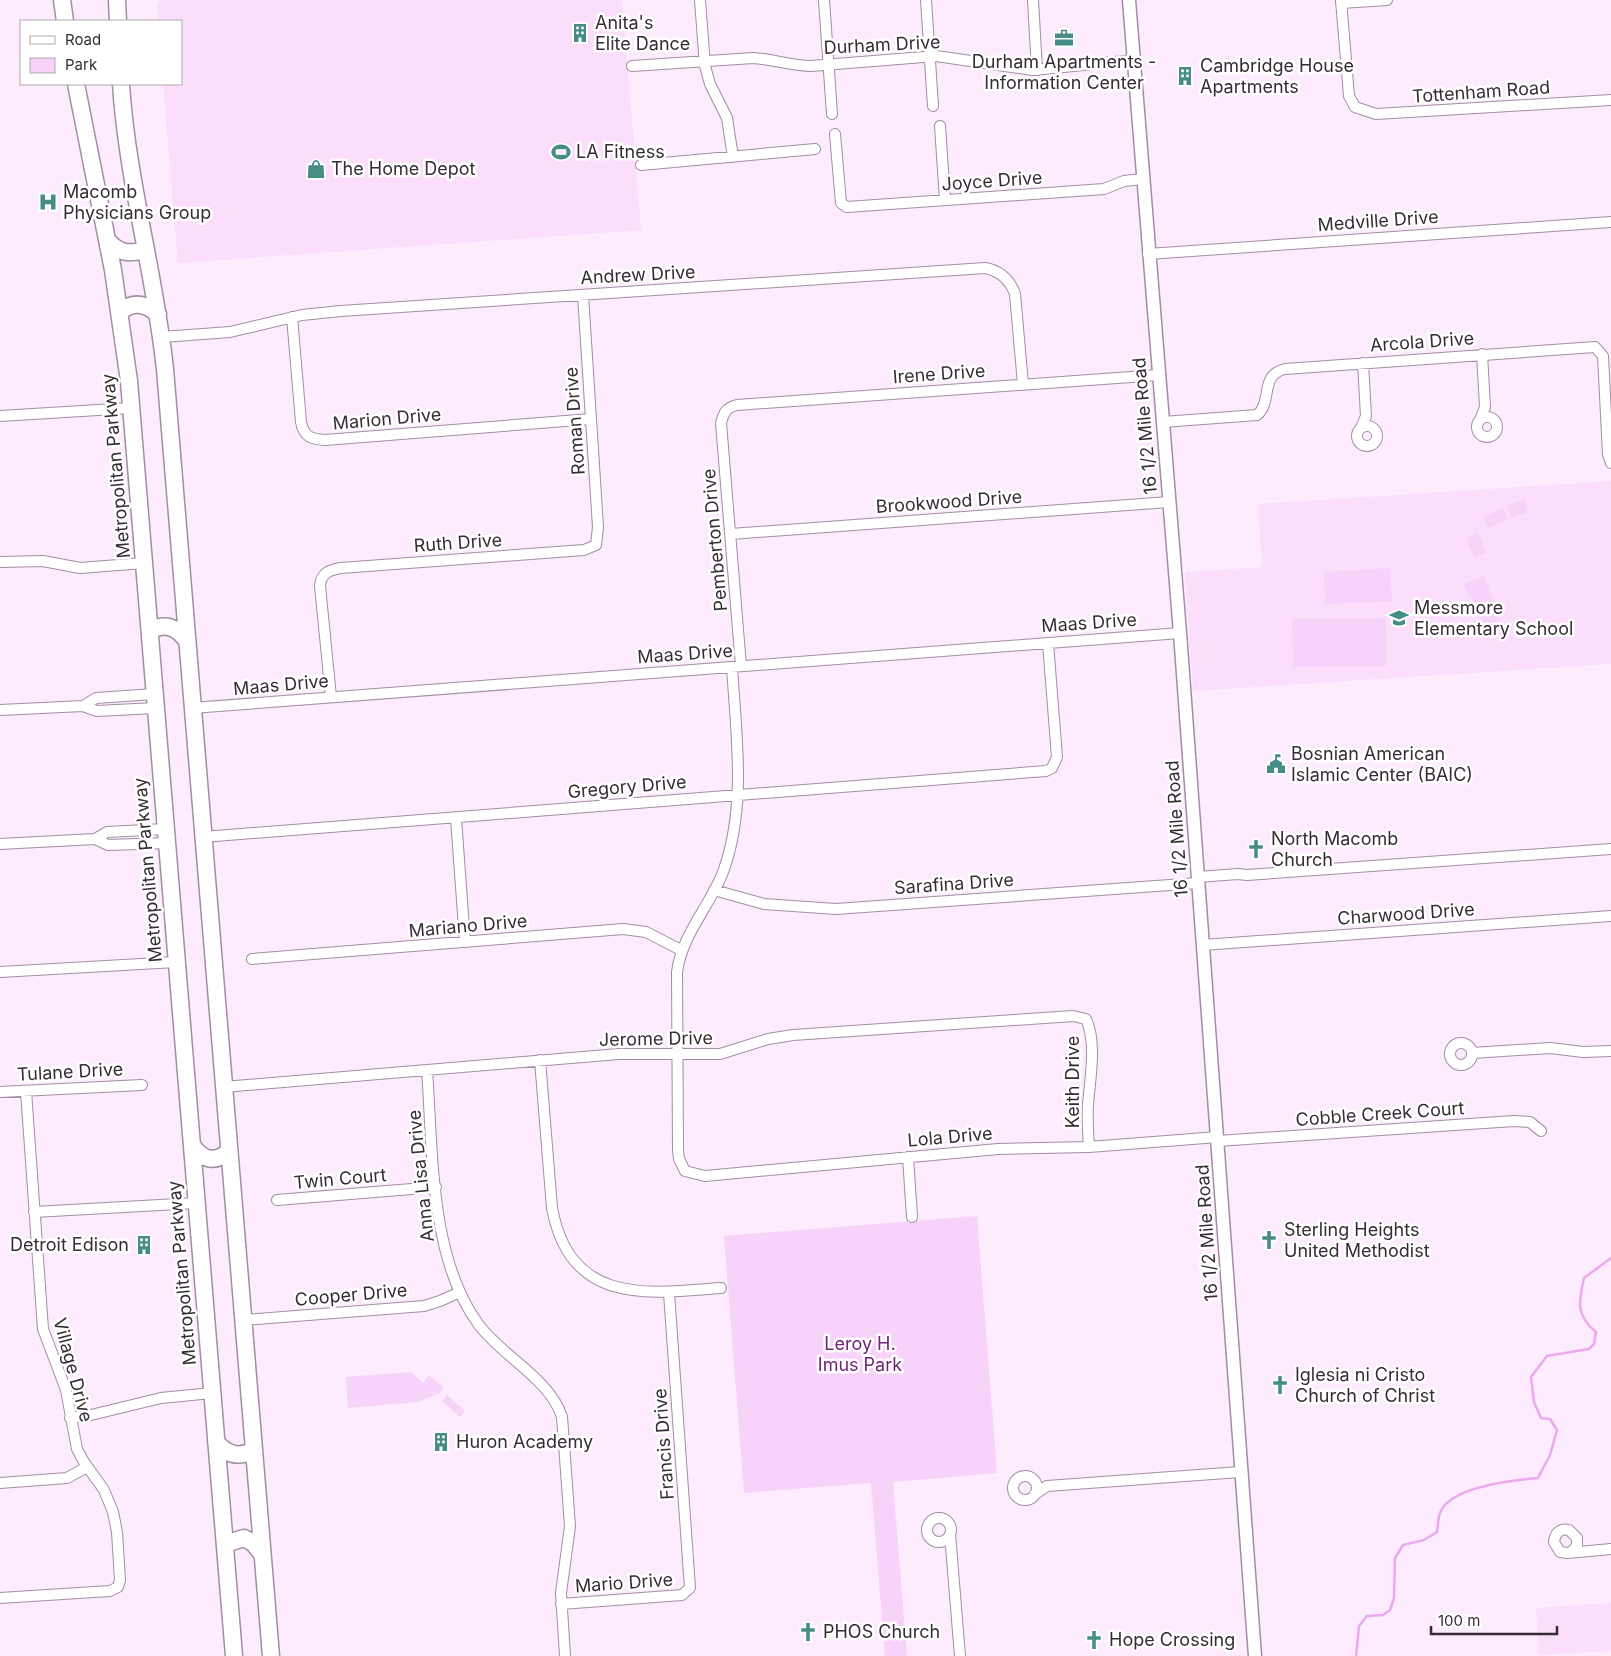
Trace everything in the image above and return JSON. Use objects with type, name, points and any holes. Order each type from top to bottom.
[{"type":"main road","points":[[62,0],[65,20]]},
{"type":"main road","points":[[116,0],[118,20]]},
{"type":"main road","name":"Metropolitan Parkway","points":[[76,85],[120,312],[131,408],[234,1656]]},
{"type":"main road","points":[[120,86],[131,171],[162,337],[271,1656]]},
{"type":"main road","points":[[107,240],[113,247],[125,253],[146,250]]},
{"type":"main road","points":[[120,312],[126,307],[137,304],[150,307],[158,314]]},
{"type":"main road","points":[[150,632],[160,626],[169,626],[178,630],[187,641]]},
{"type":"main road","points":[[192,1146],[201,1156],[210,1160],[219,1159],[229,1151]]},
{"type":"main road","points":[[216,1442],[222,1449],[233,1455],[244,1454],[254,1450]]},
{"type":"main road","points":[[224,1544],[235,1539],[244,1538],[254,1543],[262,1554]]},
{"type":"street","points":[[700,0],[704,61],[710,84],[727,118],[733,157]]},
{"type":"street","points":[[824,0],[832,114]]},
{"type":"street","points":[[926,0],[933,106]]},
{"type":"street","points":[[1033,0],[1037,70]]},
{"type":"street","name":"16 1/2 Mile Road","points":[[1129,0],[1180,633],[1218,1139],[1240,1472],[1255,1656]]},
{"type":"street","points":[[1341,2],[1387,0]]},
{"type":"street","name":"Tottenham Road","points":[[1341,2],[1347,90],[1355,107],[1368,113],[1392,114],[1611,100]]},
{"type":"street","name":"Durham Drive","points":[[632,66],[753,58],[770,59],[794,65],[944,57],[1016,69],[1037,70],[1134,60]]},
{"type":"street","points":[[940,126],[945,200]]},
{"type":"street","name":"Joyce Drive","points":[[835,134],[843,206],[1104,189],[1124,181],[1143,179]]},
{"type":"street","points":[[641,165],[815,149]]},
{"type":"street","name":"Medville Drive","points":[[1148,254],[1611,222]]},
{"type":"street","name":"Andrew Drive","points":[[162,337],[239,330],[292,317],[341,311],[974,268],[991,269],[1004,276],[1015,294],[1023,384]]},
{"type":"street","name":"Roman Drive","points":[[583,295],[598,527],[596,544]]},
{"type":"street","name":"Marion Drive","points":[[292,317],[301,422],[304,433],[313,439],[325,440],[591,419]]},
{"type":"street","name":"Arcola Drive","points":[[1162,422],[1257,415],[1263,407],[1268,382],[1277,371],[1591,346],[1599,348],[1603,356],[1608,454],[1611,463]]},
{"type":"street","points":[[1482,354],[1485,407],[1477,429],[1481,435],[1487,437],[1493,435],[1496,430],[1496,424],[1485,407]]},
{"type":"street","points":[[1363,363],[1366,416],[1358,434],[1358,440],[1363,445],[1370,445],[1377,438],[1377,432],[1366,416]]},
{"type":"street","name":"Irene Drive","points":[[724,412],[737,405],[1159,375]]},
{"type":"street","points":[[0,416],[131,408]]},
{"type":"street","name":"Pemberton Drive","points":[[685,1171],[679,1158],[678,1150],[677,972],[681,950],[714,890],[729,850],[736,795],[736,666],[732,534],[721,423],[724,412]]},
{"type":"street","points":[[1480,420],[1486,417],[1492,419]]},
{"type":"street","points":[[1361,428],[1366,426],[1373,427]]},
{"type":"street","name":"Brookwood Drive","points":[[732,534],[1169,502]]},
{"type":"street","name":"Ruth Drive","points":[[331,698],[320,586],[323,575],[341,568],[584,550],[596,544]]},
{"type":"street","points":[[0,562],[43,561],[80,568],[144,563]]},
{"type":"street","name":"Maas Drive","points":[[192,708],[1180,633]]},
{"type":"street","name":"Gregory Drive","points":[[203,837],[1039,772],[1052,768],[1057,757],[1048,642]]},
{"type":"street","points":[[0,710],[83,706],[96,698],[155,701]]},
{"type":"street","points":[[456,818],[465,942]]},
{"type":"street","points":[[0,844],[95,839],[107,832],[166,836]]},
{"type":"street","name":"Sarafina Drive","points":[[714,890],[764,904],[836,909],[1198,880],[1238,874],[1247,876],[1611,849]]},
{"type":"street","name":"Charwood Drive","points":[[1203,945],[1611,916]]},
{"type":"street","name":"Mariano Drive","points":[[252,959],[623,929],[646,932],[681,950]]},
{"type":"street","points":[[0,972],[176,962]]},
{"type":"street","name":"Jerome Drive","points":[[223,1087],[619,1054],[720,1054],[768,1039],[793,1035],[1073,1016],[1086,1019]]},
{"type":"street","name":"Keith Drive","points":[[1086,1019],[1090,1032],[1092,1067],[1088,1104],[1088,1147]]},
{"type":"street","points":[[1472,1053],[1550,1048],[1584,1052],[1611,1050]]},
{"type":"street","points":[[540,1060],[552,1208],[563,1243],[583,1268],[609,1285],[632,1292],[669,1293],[722,1288]]},
{"type":"street","name":"Anna Lisa Drive","points":[[427,1070],[442,1241],[449,1267],[473,1316],[490,1338],[547,1390],[558,1404],[564,1431],[570,1526],[561,1583],[564,1656]]},
{"type":"street","name":"Tulane Drive","points":[[0,1092],[142,1085]]},
{"type":"street","name":"Village Drive","points":[[0,1598],[110,1591],[118,1587],[120,1580],[116,1520],[104,1490],[87,1468],[77,1449],[66,1390],[43,1329],[26,1090]]},
{"type":"street","name":"Cobble Creek Court","points":[[1218,1139],[1514,1121],[1530,1122],[1541,1131]]},
{"type":"street","name":"Lola Drive","points":[[685,1171],[705,1176],[998,1149],[1088,1147],[1218,1139]]},
{"type":"street","points":[[908,1157],[912,1217]]},
{"type":"street","name":"Twin Court","points":[[277,1200],[436,1187]]},
{"type":"street","points":[[34,1212],[196,1203]]},
{"type":"street","name":"Cooper Drive","points":[[243,1320],[424,1306],[460,1292]]},
{"type":"street","name":"Francis Drive","points":[[669,1293],[691,1584],[688,1592]]},
{"type":"street","points":[[70,1418],[91,1415],[161,1398],[212,1393]]},
{"type":"street","points":[[0,1483],[60,1479],[73,1476],[87,1468]]},
{"type":"street","points":[[1047,1486],[1030,1499],[1022,1499],[1014,1491],[1015,1483],[1020,1477],[1028,1476],[1047,1486],[1240,1472]]},
{"type":"street","points":[[1034,1480],[1037,1487],[1035,1494]]},
{"type":"street","points":[[952,1550],[928,1536],[927,1528],[931,1522],[938,1519],[945,1520],[950,1526],[950,1534],[952,1550],[960,1656]]},
{"type":"street","points":[[1586,1551],[1578,1542],[1576,1534],[1569,1530],[1562,1530],[1556,1534],[1554,1542],[1557,1549],[1564,1553],[1611,1549]]},
{"type":"street","points":[[938,1542],[946,1540],[950,1534]]},
{"type":"street","points":[[1571,1552],[1578,1542]]},
{"type":"street","name":"Mario Drive","points":[[561,1604],[682,1595],[688,1592]]},
{"type":"shaded area","points":[[161,0],[622,0],[641,230],[178,263],[163,85],[182,85],[182,20],[158,20],[157,5]]},
{"type":"shaded area","name":"Messmore Elementary School","points":[[1611,481],[1611,664],[1193,691],[1185,572],[1262,567],[1258,504]]},
{"type":"shaded area","points":[[1611,1603],[1611,1651],[1539,1655],[1536,1608]]},
{"type":"green space","points":[[1524,499],[1529,511],[1512,518],[1507,506]]},
{"type":"green space","points":[[1503,508],[1508,519],[1488,528],[1483,517]]},
{"type":"green space","points":[[1478,533],[1486,553],[1474,558],[1466,538]]},
{"type":"green space","points":[[1390,568],[1392,601],[1325,604],[1324,572]]},
{"type":"green space","points":[[1484,576],[1501,622],[1484,628],[1471,594],[1468,595],[1463,584]]},
{"type":"green space","points":[[1386,618],[1386,666],[1293,667],[1292,619]]},
{"type":"green space","name":"Leroy H. Imus Park","points":[[977,1216],[997,1473],[893,1482],[907,1656],[885,1656],[871,1483],[744,1493],[724,1236]]},
{"type":"green space","points":[[411,1372],[423,1383],[429,1375],[444,1388],[438,1395],[431,1390],[436,1395],[417,1402],[348,1408],[346,1377]]},
{"type":"green space","points":[[447,1395],[465,1411],[460,1417],[442,1401]]},
{"type":"waterway","points":[[1356,1656],[1359,1626],[1367,1616],[1383,1615],[1390,1610],[1394,1598],[1395,1558],[1403,1545],[1424,1540],[1437,1532],[1440,1513],[1446,1504],[1456,1496],[1484,1486],[1538,1478],[1550,1455],[1557,1430],[1550,1419],[1541,1418],[1534,1402],[1531,1377],[1547,1356],[1589,1349],[1594,1344],[1596,1332],[1585,1320],[1580,1307],[1582,1286],[1584,1278],[1611,1258]]},
{"type":"place","name":"Anita's Elite Dance","points":[[580,33]]},
{"type":"place","name":"Durham Apartments - Information Center","points":[[1064,38]]},
{"type":"place","name":"Cambridge House Apartments","points":[[1185,76]]},
{"type":"place","name":"LA Fitness","points":[[561,152]]},
{"type":"place","name":"The Home Depot","points":[[316,169]]},
{"type":"place","name":"Macomb Physicians Group","points":[[48,202]]},
{"type":"place","name":"Messmore Elementary School","points":[[1399,618]]},
{"type":"place","name":"Bosnian American Islamic Center (BAIC)","points":[[1276,764]]},
{"type":"place","name":"North Macomb Church","points":[[1256,849]]},
{"type":"place","name":"Sterling Heights United Methodist","points":[[1269,1240]]},
{"type":"place","name":"Detroit Edison","points":[[144,1245]]},
{"type":"place","name":"Iglesia ni Cristo Church of Christ","points":[[1280,1385]]},
{"type":"place","name":"Huron Academy","points":[[441,1442]]},
{"type":"place","name":"PHOS Church","points":[[808,1632]]},
{"type":"place","name":"Hope Crossing","points":[[1094,1640]]}]
